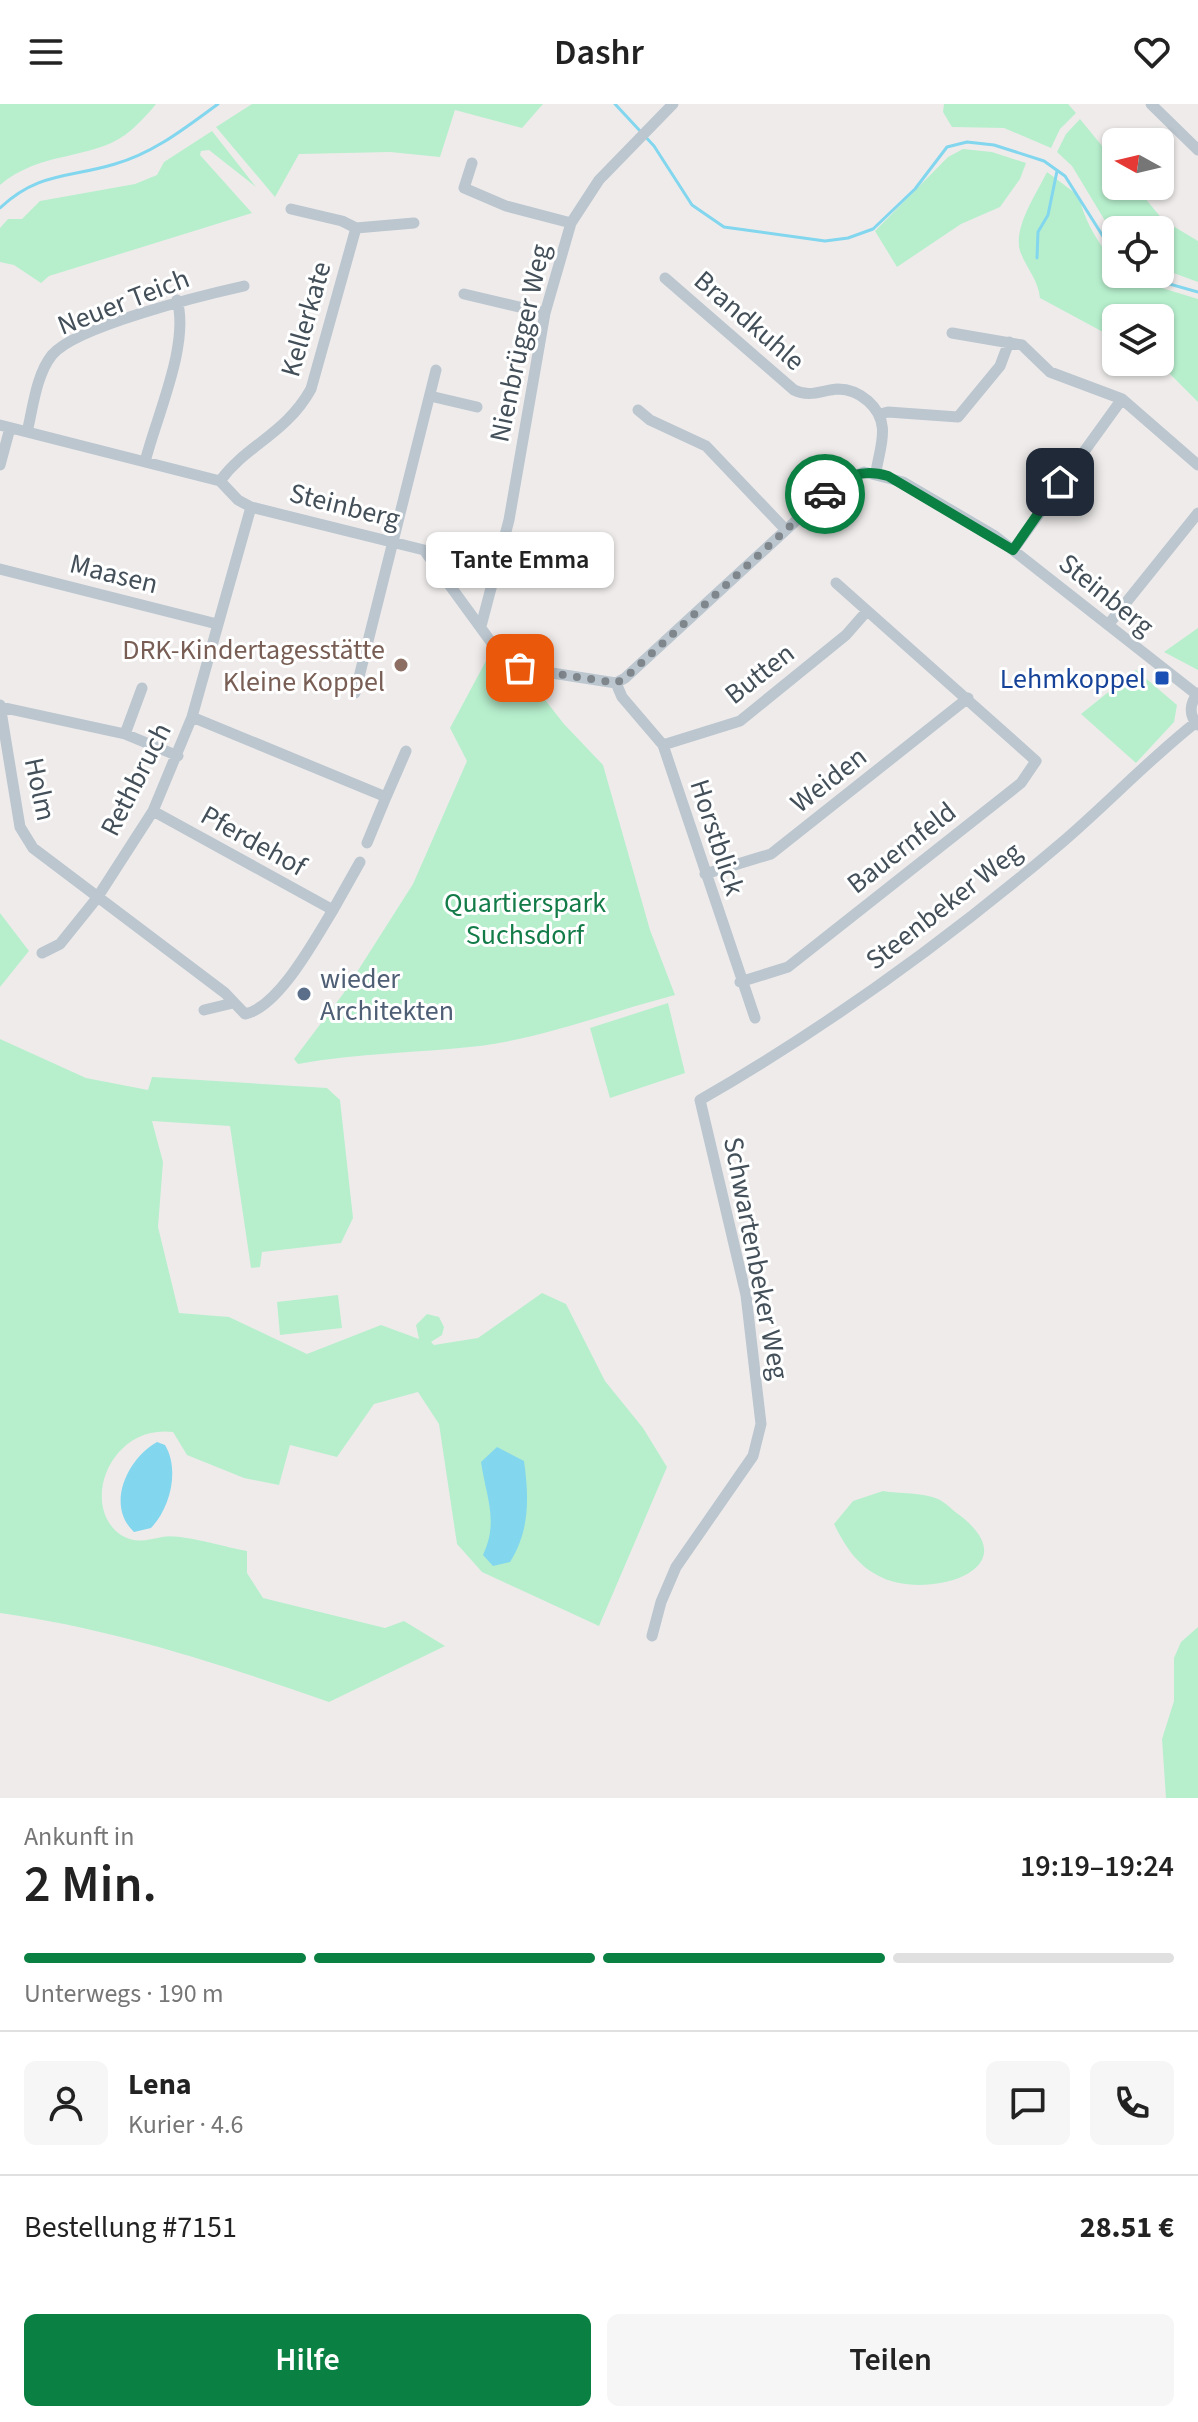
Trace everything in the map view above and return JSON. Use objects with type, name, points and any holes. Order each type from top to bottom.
[{"type":"street","name":"Nienbrügger Weg","points":[[481,626],[509,520],[545,313],[571,223],[599,180],[673,104]]},
{"type":"street","points":[[1151,104],[1197,148]]},
{"type":"street","points":[[472,163],[464,188],[506,206],[571,223]]},
{"type":"street","points":[[291,209],[342,221],[356,228],[414,223]]},
{"type":"street","name":"Kellerkate","points":[[220,481],[230,468],[298,412],[311,389],[356,228]]},
{"type":"street","name":"Brandkuhle","points":[[665,278],[794,390],[806,394],[843,389],[864,398],[880,414]]},
{"type":"street","name":"Neuer Teich","points":[[27,432],[43,372],[59,348],[177,300],[244,286]]},
{"type":"street","points":[[464,294],[545,313]]},
{"type":"street","points":[[145,462],[173,366],[182,317],[177,300]]},
{"type":"street","points":[[952,333],[1022,345],[1050,372],[1122,399],[1198,465]]},
{"type":"street","points":[[616,683],[837,483],[851,475],[876,472],[883,445],[880,414],[958,417],[1000,366],[1009,342]]},
{"type":"street","points":[[355,693],[436,370]]},
{"type":"street","points":[[430,396],[477,407]]},
{"type":"street","points":[[1013,550],[1122,399]]},
{"type":"street","points":[[638,410],[650,420],[706,446],[786,530]]},
{"type":"street","name":"Steinberg","points":[[0,465],[5,427],[220,481],[238,500],[251,507],[424,550],[494,646],[520,668],[616,683]]},
{"type":"street","name":"Steinberg","points":[[876,472],[903,482],[1013,550],[1197,694]]},
{"type":"street","name":"Rethbruch","points":[[42,953],[60,944],[97,898],[153,811],[192,717],[251,507]]},
{"type":"street","points":[[1108,625],[1198,513]]},
{"type":"street","name":"Maasen","points":[[0,569],[217,624]]},
{"type":"street","points":[[836,583],[968,698]]},
{"type":"street","name":"Butten","points":[[663,745],[740,721],[846,635],[867,611]]},
{"type":"street","name":"Horstblick","points":[[616,683],[622,697],[663,745],[740,982],[755,1018]]},
{"type":"street","points":[[125,734],[142,688]]},
{"type":"street","name":"Steenbeker Weg","points":[[700,1100],[763,1064],[871,991],[984,907],[1196,724],[1191,705],[1197,694]]},
{"type":"street","name":"Bauernfeld","points":[[740,982],[788,967],[1021,783],[1036,761],[968,698]]},
{"type":"street","name":"Weiden","points":[[705,874],[771,854],[968,698]]},
{"type":"street","points":[[0,706],[125,734],[178,756]]},
{"type":"street","name":"Holm","points":[[0,706],[20,827],[33,848],[225,993],[233,1003]]},
{"type":"street","points":[[192,717],[386,797]]},
{"type":"street","points":[[367,843],[406,751]]},
{"type":"street","name":"Pferdehof","points":[[153,811],[333,910]]},
{"type":"street","points":[[204,1010],[233,1003],[245,1014],[264,1006],[300,961],[360,862]]},
{"type":"street","name":"Schwartenbeker Weg","points":[[652,1636],[661,1602],[676,1567],[753,1456],[761,1424],[746,1295],[700,1100]]},
{"type":"green space","points":[[0,104],[156,104],[125,135],[111,143],[31,166],[0,185]]},
{"type":"green space","points":[[252,104],[543,104],[522,128],[455,110],[440,157],[390,152],[299,154],[275,197],[216,127]]},
{"type":"green space","points":[[944,104],[1068,104],[1076,113],[1060,129],[1051,148],[1004,128],[952,127],[943,112]]},
{"type":"green space","points":[[1080,119],[1102,146],[1102,200],[1147,200],[1160,216],[1102,216],[1072,166],[1057,152],[1066,134]]},
{"type":"green space","points":[[212,131],[256,187],[209,150],[201,151],[200,155],[252,213],[49,276],[41,283],[14,265],[0,262],[0,228],[8,219],[22,219],[40,201],[135,184],[157,175],[164,162]]},
{"type":"green space","points":[[963,149],[992,152],[1026,163],[1020,179],[1000,207],[961,224],[897,267],[875,231],[948,157]]},
{"type":"green space","points":[[1047,172],[1079,196],[1084,214],[1102,246],[1102,288],[1162,288],[1198,299],[1198,402],[1172,376],[1174,304],[1102,304],[1102,331],[1040,298],[1020,251],[1020,231]]},
{"type":"green space","points":[[1174,227],[1198,241],[1198,282],[1174,273]]},
{"type":"green space","points":[[1198,628],[1198,670],[1164,652]]},
{"type":"green space","name":"Quartierspark Suchsdorf","points":[[494,646],[520,668],[564,724],[603,765],[650,930],[675,995],[505,1042],[298,1064],[294,1059],[343,994],[413,884],[467,761],[450,728]]},
{"type":"green space","points":[[1136,670],[1177,705],[1174,722],[1136,763],[1081,714]]},
{"type":"green space","points":[[0,913],[29,951],[0,987]]},
{"type":"green space","points":[[668,1003],[685,1073],[610,1098],[590,1028]]},
{"type":"green space","points":[[0,1039],[86,1078],[148,1090],[152,1077],[327,1088],[340,1100],[353,1218],[341,1243],[262,1252],[260,1267],[251,1268],[230,1126],[152,1121],[163,1162],[158,1227],[179,1313],[229,1317],[307,1354],[381,1325],[419,1339],[416,1325],[427,1314],[439,1317],[444,1327],[442,1335],[431,1342],[434,1345],[478,1338],[542,1293],[566,1304],[605,1381],[643,1428],[667,1467],[599,1626],[482,1572],[457,1544],[439,1424],[418,1392],[374,1404],[337,1457],[290,1445],[279,1485],[244,1478],[187,1455],[173,1432],[151,1433],[132,1441],[118,1453],[102,1488],[103,1506],[109,1522],[121,1535],[131,1540],[170,1536],[247,1551],[247,1573],[263,1598],[385,1628],[404,1621],[445,1646],[329,1702],[207,1661],[125,1638],[0,1613]]},
{"type":"green space","points":[[338,1295],[342,1328],[280,1335],[277,1302]]},
{"type":"green space","points":[[883,1491],[925,1495],[946,1504],[978,1534],[984,1551],[978,1565],[963,1576],[943,1583],[919,1585],[877,1575],[863,1565],[851,1553],[834,1524],[853,1501]]},
{"type":"green space","points":[[1198,1627],[1198,1798],[1166,1798],[1162,1739],[1174,1701],[1174,1658],[1181,1642]]},
{"type":"water","points":[[157,1442],[165,1445],[172,1466],[168,1500],[151,1528],[134,1532],[125,1521],[121,1509],[124,1483],[137,1459]]},
{"type":"water","points":[[497,1447],[524,1461],[527,1500],[525,1526],[517,1550],[510,1562],[493,1566],[483,1555],[491,1520],[481,1462]]},
{"type":"waterway","points":[[0,208],[14,196],[41,182],[115,164],[143,153],[169,139],[218,104]]},
{"type":"waterway","points":[[615,104],[654,146],[692,205],[724,227],[825,241],[848,238],[873,229],[915,189],[947,147],[967,142],[994,145],[1044,161],[1065,176],[1102,235]]},
{"type":"waterway","points":[[1037,258],[1038,232],[1048,215],[1057,171]]},
{"type":"waterway","points":[[1174,285],[1198,292]]},
{"type":"way so far","points":[[520,668],[616,683],[625,678],[825,494]]},
{"type":"place","name":"DRK-Kindertagesstätte Kleine Koppel","points":[[401,665]]},
{"type":"place","name":"Tante Emma","points":[[520,668]]},
{"type":"place","name":"Lehmkoppel","points":[[1162,678]]},
{"type":"place","name":"wieder Architekten","points":[[304,994]]},
{"type":"route","points":[[825,494],[851,475],[876,472],[903,482],[995,536],[1013,550],[1060,482]]}]
